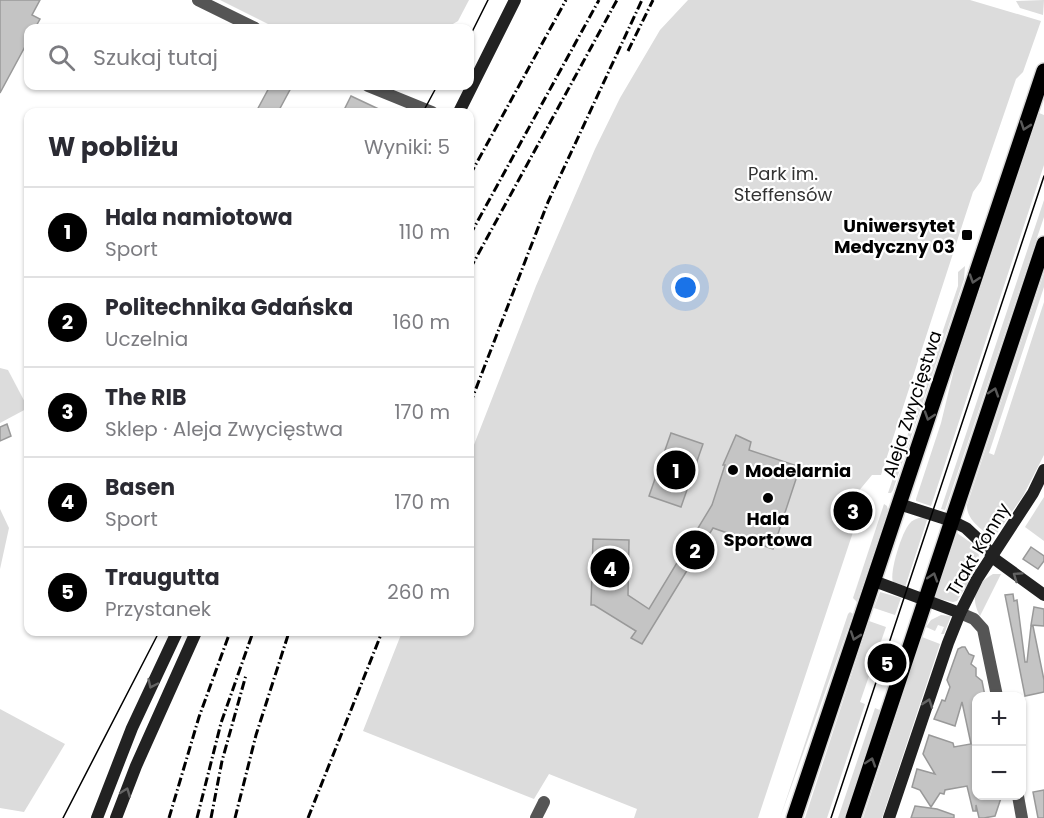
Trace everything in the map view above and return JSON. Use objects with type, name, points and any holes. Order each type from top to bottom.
[{"type":"main road","name":"Aleja Zwycięstwa","points":[[794,818],[1044,71]]},
{"type":"main road","points":[[853,818],[1044,244]]},
{"type":"street","points":[[198,0],[247,24]]},
{"type":"street","points":[[474,82],[515,0]]},
{"type":"street","points":[[378,90],[422,108]]},
{"type":"street","points":[[461,108],[470,90]]},
{"type":"street","name":"Trakt Konny","points":[[889,818],[960,613],[992,555],[1034,493],[1044,470]]},
{"type":"street","points":[[899,504],[952,521],[966,528],[1008,570],[1044,595]]},
{"type":"street","points":[[874,581],[974,619],[982,629],[996,692]]},
{"type":"street","points":[[96,818],[132,728],[175,636]]},
{"type":"street","points":[[116,818],[136,766],[194,636]]},
{"type":"street","points":[[1019,800],[1022,818]]},
{"type":"street","points":[[536,818],[544,802]]},
{"type":"green space","points":[[220,0],[469,0],[458,21],[453,24],[268,24]]},
{"type":"green space","name":"Park im. Steffensów","points":[[688,0],[970,0],[1041,21],[1023,72],[1016,79],[981,181],[973,192],[881,475],[872,475],[857,493],[864,499],[758,818],[634,818],[637,809],[549,774],[534,799],[363,731],[400,636],[474,636],[474,445],[536,286],[595,149],[620,98],[660,30]]},
{"type":"green space","points":[[1044,0],[1043,15],[1020,8],[1016,1]]},
{"type":"green space","points":[[1039,113],[1044,115],[1044,165],[931,506],[916,501],[916,499],[941,423],[956,361]]},
{"type":"green space","points":[[1044,200],[1044,217],[945,510],[941,509]]},
{"type":"green space","points":[[965,266],[964,279],[945,337],[893,490],[888,493],[958,286],[958,272]]},
{"type":"green space","points":[[1044,273],[1044,287],[989,453],[994,455],[1044,302],[1044,455],[1023,496],[993,539],[972,520],[967,505]]},
{"type":"green space","points":[[0,368],[8,370],[24,400],[24,410],[0,423]]},
{"type":"green space","points":[[1044,497],[1044,541],[1025,527]]},
{"type":"green space","points":[[884,504],[888,510],[857,602],[853,598]]},
{"type":"green space","points":[[0,509],[9,528],[0,569]]},
{"type":"green space","points":[[928,517],[905,587],[893,582],[895,561],[907,527],[916,519]]},
{"type":"green space","points":[[957,533],[976,548],[979,561],[969,583],[957,601],[953,602],[935,598]]},
{"type":"green space","points":[[993,574],[1001,574],[980,616],[975,603],[976,592],[982,582]]},
{"type":"green space","points":[[880,592],[901,598],[895,615],[874,608]]},
{"type":"green space","points":[[850,612],[853,614],[780,818],[848,614]]},
{"type":"green space","points":[[941,615],[951,616],[944,634],[941,634],[944,627],[938,625],[935,631],[926,627],[931,620]]},
{"type":"green space","points":[[869,621],[886,627],[860,702],[865,704],[827,818],[805,818]]},
{"type":"green space","points":[[922,637],[940,644],[882,818],[863,818]]},
{"type":"green space","points":[[875,708],[882,711],[844,818],[838,818]]},
{"type":"green space","points":[[0,709],[65,744],[24,812],[0,808]]},
{"type":"building","points":[[0,0],[40,0],[32,15],[40,19],[37,24],[24,24],[24,48],[0,93]]},
{"type":"building","points":[[268,90],[290,90],[280,108],[258,108]]},
{"type":"building","points":[[351,96],[376,108],[345,108]]},
{"type":"building","points":[[7,424],[11,436],[0,441],[0,427]]},
{"type":"building","points":[[671,433],[703,444],[681,507],[649,496]]},
{"type":"building","points":[[736,435],[751,442],[749,450],[800,467],[773,549],[713,528],[642,644],[631,638],[636,631],[591,605],[593,539],[629,540],[628,595],[649,609],[712,505],[725,465],[723,465]]},
{"type":"building","points":[[1031,547],[1044,556],[1044,561],[1038,569],[1023,559]]},
{"type":"building","points":[[1013,594],[1014,601],[1017,600],[1025,662],[1027,662],[1031,626],[1033,626],[1044,680],[1044,692],[1026,696],[1024,692],[1005,595]]},
{"type":"building","points":[[1034,607],[1044,609],[1044,626],[1031,625]]},
{"type":"building","points":[[965,647],[969,654],[974,656],[971,664],[976,668],[976,676],[982,681],[984,692],[972,692],[972,800],[1000,800],[995,816],[979,818],[976,805],[976,811],[973,811],[967,786],[945,790],[944,794],[940,793],[931,807],[920,790],[912,787],[917,769],[935,774],[923,754],[929,735],[953,743],[954,747],[971,744],[962,702],[955,726],[934,719],[950,687],[947,680],[958,649]]},
{"type":"building","points":[[1044,790],[1044,818],[1038,818],[1033,792]]},
{"type":"building","points":[[915,806],[937,809],[954,815],[954,818],[911,818]]},
{"type":"tram line","points":[[474,28],[488,0]]},
{"type":"tram line","points":[[425,108],[435,90]]},
{"type":"tram line","points":[[831,818],[1044,176]]},
{"type":"tram line","points":[[63,818],[157,636]]},
{"type":"railway","points":[[474,168],[566,0]]},
{"type":"railway","points":[[474,228],[599,0]]},
{"type":"railway","points":[[474,262],[617,0]]},
{"type":"railway","points":[[474,394],[548,202],[642,0]]},
{"type":"railway","points":[[628,51],[653,0]]},
{"type":"railway","points":[[169,818],[199,717],[229,636]]},
{"type":"railway","points":[[197,818],[221,723],[252,636]]},
{"type":"railway","points":[[235,818],[256,735],[288,636]]},
{"type":"railway","points":[[308,818],[380,636]]},
{"type":"railway","points":[[211,818],[222,761],[246,675]]},
{"type":"place","name":"Uniwersytet Medyczny 03","points":[[967,235]]},
{"type":"place","name":"Hala namiotowa","points":[[676,470]]},
{"type":"place","name":"Modelarnia","points":[[733,470]]},
{"type":"place","name":"Hala Sportowa","points":[[768,498]]},
{"type":"place","name":"The RIB","points":[[853,511]]},
{"type":"place","name":"Politechnika Gdańska","points":[[695,550]]},
{"type":"place","name":"Basen","points":[[610,568]]},
{"type":"place","name":"Traugutta","points":[[887,663]]}]
